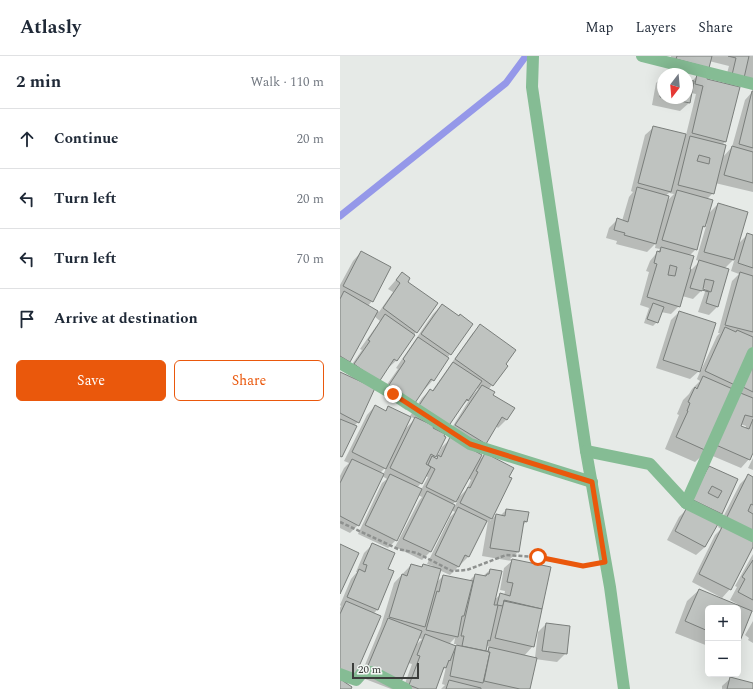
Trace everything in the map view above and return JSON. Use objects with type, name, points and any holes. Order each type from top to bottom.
[{"type":"street","points":[[533,56],[532,87],[586,451],[605,562],[624,689]]},
{"type":"street","points":[[642,56],[753,84]]},
{"type":"street","points":[[686,503],[753,353]]},
{"type":"street","points":[[340,363],[393,394],[470,444],[592,482]]},
{"type":"street","points":[[586,451],[650,464],[686,503],[753,536]]},
{"type":"street","points":[[340,674],[356,680],[364,672],[375,673],[406,689]]},
{"type":"path","points":[[340,522],[398,549],[417,554],[452,571],[467,570],[506,555],[538,557],[583,566],[605,562]]},
{"type":"building","points":[[677,56],[712,56],[709,68],[676,59]]},
{"type":"building","points":[[728,56],[749,56],[744,78],[732,75],[736,58]]},
{"type":"building","points":[[697,74],[708,76],[707,79],[740,87],[726,142],[692,133],[703,86],[695,84]]},
{"type":"building","points":[[753,91],[753,148],[739,144]]},
{"type":"building","points":[[653,126],[686,134],[671,192],[638,183]]},
{"type":"building","points":[[690,136],[726,145],[714,194],[678,185]],"holes":[[[699,155],[710,158],[709,164],[697,161]]]},
{"type":"building","points":[[732,146],[753,152],[753,183],[724,175]]},
{"type":"building","points":[[637,187],[669,196],[656,244],[624,235],[625,233],[614,230],[617,218],[628,222]]},
{"type":"building","points":[[677,190],[713,200],[705,227],[703,226],[697,250],[662,240]]},
{"type":"building","points":[[718,203],[748,212],[734,260],[704,252]]},
{"type":"building","points":[[747,233],[753,235],[753,268],[738,263]]},
{"type":"building","points":[[661,247],[694,256],[680,307],[647,297],[657,264],[654,263],[657,251],[660,252]],"holes":[[[670,265],[677,267],[675,276],[668,275]]]},
{"type":"building","points":[[361,251],[391,267],[373,302],[343,286]]},
{"type":"building","points":[[699,260],[729,269],[718,307],[706,303],[709,292],[690,288]],"holes":[[[705,279],[714,281],[711,292],[703,289]]]},
{"type":"building","points":[[402,272],[410,278],[408,282],[438,303],[417,333],[383,308],[400,283],[396,280]]},
{"type":"building","points":[[740,272],[753,276],[753,332],[725,325]]},
{"type":"building","points":[[344,291],[378,311],[350,362],[340,356],[340,299]]},
{"type":"building","points":[[653,303],[664,307],[658,323],[647,319]]},
{"type":"building","points":[[442,304],[459,316],[460,314],[473,324],[451,355],[421,334]]},
{"type":"building","points":[[679,311],[716,323],[700,372],[663,360]]},
{"type":"building","points":[[385,314],[415,335],[397,361],[394,359],[379,382],[354,364],[370,341],[368,340]]},
{"type":"building","points":[[480,324],[516,350],[506,364],[508,366],[493,386],[455,359]]},
{"type":"building","points":[[725,327],[736,332],[737,330],[753,337],[753,349],[737,386],[705,371]]},
{"type":"building","points":[[418,337],[449,358],[434,381],[431,379],[415,403],[389,385],[405,361],[403,359]]},
{"type":"building","points":[[753,361],[753,392],[741,386]]},
{"type":"building","points":[[453,362],[482,381],[468,401],[467,399],[448,427],[418,407],[430,389],[433,391]]},
{"type":"building","points":[[340,372],[375,388],[359,423],[340,413]]},
{"type":"building","points":[[703,376],[735,390],[707,451],[676,437],[688,411],[690,403],[688,402],[695,387],[697,389]]},
{"type":"building","points":[[482,385],[495,392],[493,395],[515,408],[507,420],[502,417],[486,444],[455,425]]},
{"type":"building","points":[[738,392],[753,398],[753,417],[745,415],[741,426],[749,429],[753,419],[753,453],[750,460],[716,445]]},
{"type":"building","points":[[375,405],[386,411],[388,406],[411,417],[386,469],[352,452]]},
{"type":"building","points":[[415,417],[434,426],[433,428],[445,434],[444,436],[446,437],[436,457],[431,454],[426,464],[431,467],[422,484],[390,468]]},
{"type":"building","points":[[340,419],[357,426],[342,457],[340,456]]},
{"type":"building","points":[[450,437],[482,455],[456,502],[426,487],[435,469],[428,465],[432,456],[437,459],[438,455],[441,457]]},
{"type":"building","points":[[485,453],[514,468],[509,477],[512,478],[492,519],[460,503],[478,472],[476,471]]},
{"type":"building","points":[[352,459],[384,474],[359,526],[340,516],[340,483]]},
{"type":"building","points":[[709,466],[738,479],[722,514],[691,499]],"holes":[[[712,486],[722,491],[718,498],[708,493]]]},
{"type":"building","points":[[390,474],[422,489],[397,541],[365,525]]},
{"type":"building","points":[[748,474],[753,477],[753,505],[751,504],[748,511],[753,514],[753,533],[726,519]]},
{"type":"building","points":[[427,491],[455,505],[431,552],[403,539]]},
{"type":"building","points":[[458,507],[487,521],[469,557],[465,555],[459,567],[435,555]]},
{"type":"building","points":[[687,507],[718,524],[705,547],[675,531]]},
{"type":"building","points":[[506,509],[529,512],[527,522],[524,521],[519,552],[490,548],[496,514],[505,516]]},
{"type":"building","points":[[723,525],[753,541],[753,547],[731,590],[699,574]]},
{"type":"building","points":[[372,543],[395,553],[388,569],[394,571],[378,610],[347,597],[359,569],[365,572],[367,565],[363,564]]},
{"type":"building","points":[[340,544],[359,553],[340,594]]},
{"type":"building","points":[[512,559],[551,567],[542,609],[504,600],[503,606],[497,605],[500,593],[510,596],[513,583],[507,582]]},
{"type":"building","points":[[753,560],[753,600],[738,592],[745,579],[742,577]]},
{"type":"building","points":[[411,564],[422,567],[423,564],[441,569],[425,627],[389,617],[402,574],[407,576]]},
{"type":"building","points":[[490,569],[502,571],[494,605],[498,605],[490,641],[488,640],[486,651],[462,646],[464,636],[461,636],[475,574],[486,576],[489,574]]},
{"type":"building","points":[[443,575],[473,581],[464,616],[462,616],[458,637],[426,630]]},
{"type":"building","points":[[699,589],[738,605],[705,605],[705,630],[685,621]]},
{"type":"building","points":[[346,601],[381,616],[354,678],[340,672],[340,614]]},
{"type":"building","points":[[504,601],[542,609],[534,647],[495,638]]},
{"type":"building","points":[[741,606],[752,611],[741,638]]},
{"type":"building","points":[[388,618],[422,631],[401,682],[367,668]]},
{"type":"building","points":[[546,623],[570,626],[567,654],[542,651]]},
{"type":"building","points":[[425,634],[456,646],[446,668],[444,667],[436,689],[419,689],[409,685],[420,656],[417,655]]},
{"type":"building","points":[[456,645],[490,652],[483,683],[450,676]]},
{"type":"building","points":[[489,647],[537,658],[530,689],[520,689],[484,681],[490,652],[488,652]]},
{"type":"building","points":[[340,677],[352,687],[351,689],[340,689]]},
{"type":"building","points":[[730,677],[753,683],[753,689],[727,689]]},
{"type":"building","points":[[449,680],[481,688],[481,689],[446,689]]},
{"type":"waterway","points":[[340,216],[506,83],[526,56]]},
{"type":"route","points":[[393,394],[470,444],[592,482],[605,562],[583,566],[538,557]]}]
